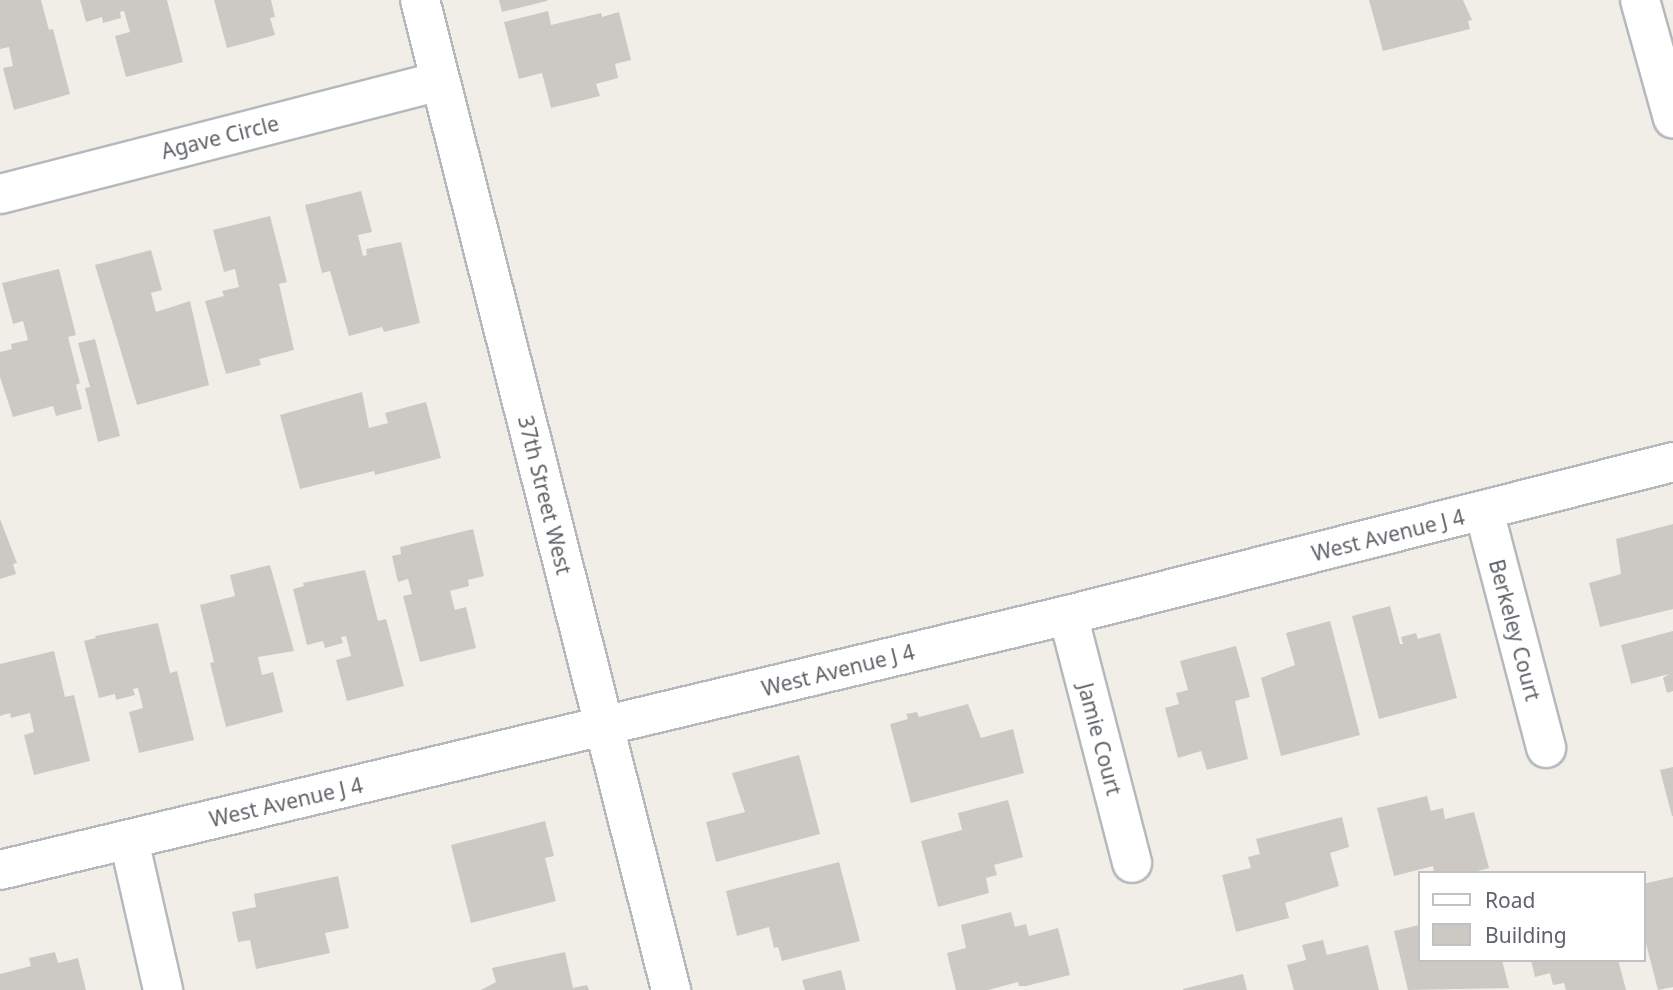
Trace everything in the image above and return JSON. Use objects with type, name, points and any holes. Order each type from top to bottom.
[{"type":"street","name":"37th Street West","points":[[420,0],[671,990]]},
{"type":"street","points":[[1640,0],[1673,118]]},
{"type":"street","name":"Agave Circle","points":[[0,194],[440,80]]},
{"type":"street","name":"West Avenue J 4","points":[[0,870],[1068,615],[1673,462]]},
{"type":"street","name":"Berkeley Court","points":[[1484,511],[1546,748]]},
{"type":"street","name":"Jamie Court","points":[[1068,615],[1132,863]]},
{"type":"street","points":[[129,840],[163,990]]},
{"type":"building","points":[[0,0],[41,0],[49,30],[53,29],[70,94],[14,110],[3,68],[13,66],[9,47],[0,49]]},
{"type":"building","points":[[80,0],[167,0],[183,62],[126,77],[115,36],[130,32],[124,11],[120,12],[121,18],[103,23],[102,17],[86,22]]},
{"type":"building","points":[[214,0],[271,0],[275,17],[270,18],[275,35],[227,48]]},
{"type":"building","points":[[499,0],[547,0],[547,1],[502,12]]},
{"type":"building","points":[[1369,0],[1463,0],[1472,20],[1468,21],[1470,29],[1383,51]]},
{"type":"building","points":[[548,11],[551,25],[601,13],[602,17],[619,12],[631,60],[615,64],[618,78],[596,84],[600,96],[551,108],[542,73],[519,79],[504,22]]},
{"type":"building","points":[[361,191],[372,232],[358,235],[363,256],[367,255],[366,249],[401,242],[420,323],[384,332],[382,327],[349,336],[330,271],[322,273],[305,205]]},
{"type":"building","points":[[270,216],[287,282],[279,284],[294,350],[259,359],[261,365],[226,374],[205,301],[224,296],[222,291],[239,287],[235,269],[224,272],[213,230]]},
{"type":"building","points":[[151,250],[162,290],[151,293],[156,312],[190,301],[209,385],[137,405],[95,265]]},
{"type":"building","points":[[59,269],[76,335],[68,337],[80,383],[76,385],[82,409],[56,416],[53,406],[13,417],[0,377],[0,352],[12,349],[11,344],[28,340],[23,321],[13,324],[2,283]]},
{"type":"building","points":[[95,339],[120,436],[98,442],[85,388],[90,387],[78,343]]},
{"type":"building","points":[[362,392],[369,428],[388,423],[385,413],[426,402],[441,458],[375,475],[374,471],[300,489],[280,415]]},
{"type":"building","points":[[0,519],[17,563],[13,564],[16,574],[0,579]]},
{"type":"building","points":[[1673,524],[1673,609],[1600,627],[1589,583],[1621,574],[1616,539]]},
{"type":"building","points":[[473,529],[484,576],[468,580],[469,586],[450,591],[455,610],[466,607],[476,648],[420,662],[403,596],[412,594],[408,579],[398,582],[392,556],[401,554],[400,547]]},
{"type":"building","points":[[270,565],[294,651],[258,657],[262,675],[273,672],[283,712],[226,727],[210,663],[214,662],[200,605],[235,596],[230,575]]},
{"type":"building","points":[[365,570],[378,621],[386,619],[404,686],[347,701],[336,660],[351,656],[346,636],[341,637],[343,643],[325,648],[323,641],[307,645],[293,589],[304,586],[303,583]]},
{"type":"building","points":[[1390,606],[1400,644],[1403,644],[1401,637],[1416,633],[1418,639],[1440,633],[1457,698],[1379,719],[1352,616]]},
{"type":"building","points":[[1330,621],[1360,735],[1281,756],[1261,678],[1295,665],[1286,633]]},
{"type":"building","points":[[158,623],[170,673],[177,671],[194,740],[139,753],[129,712],[143,708],[138,688],[133,689],[135,695],[116,700],[115,694],[99,698],[84,641],[96,638],[95,636]]},
{"type":"building","points":[[1673,631],[1673,691],[1667,693],[1663,678],[1669,674],[1631,684],[1621,645]]},
{"type":"building","points":[[1236,646],[1250,697],[1235,701],[1248,759],[1207,770],[1201,751],[1178,758],[1165,708],[1179,704],[1176,693],[1188,690],[1180,661]]},
{"type":"building","points":[[54,651],[65,697],[74,695],[90,761],[34,775],[24,735],[34,732],[30,713],[11,718],[10,713],[0,716],[0,664]]},
{"type":"building","points":[[968,704],[981,738],[1013,729],[1024,773],[911,803],[890,724],[908,719],[906,714],[917,712],[919,717]]},
{"type":"building","points":[[799,755],[820,834],[716,862],[706,822],[745,812],[732,773]]},
{"type":"building","points":[[1673,767],[1673,816],[1672,816],[1660,770]]},
{"type":"building","points":[[1427,796],[1431,811],[1443,808],[1445,819],[1474,812],[1489,868],[1478,871],[1434,871],[1433,866],[1394,876],[1377,808]]},
{"type":"building","points":[[1008,800],[1023,857],[994,865],[997,875],[986,878],[989,893],[938,907],[921,841],[962,830],[958,813]]},
{"type":"building","points":[[1342,817],[1349,847],[1330,853],[1339,886],[1285,903],[1289,918],[1236,932],[1222,875],[1251,868],[1248,857],[1260,854],[1256,839]]},
{"type":"building","points":[[545,821],[554,856],[545,858],[556,901],[471,923],[451,845]]},
{"type":"building","points":[[839,862],[860,941],[782,961],[778,947],[774,948],[769,927],[737,936],[726,891]]},
{"type":"building","points":[[338,876],[349,928],[325,933],[330,953],[256,969],[250,940],[238,942],[232,912],[256,907],[254,894]]},
{"type":"building","points":[[1673,877],[1673,987],[1658,990],[1645,940],[1645,884]]},
{"type":"building","points":[[1011,912],[1015,927],[1026,924],[1029,936],[1058,928],[1070,975],[1026,986],[1019,986],[1018,982],[988,990],[956,990],[947,953],[966,948],[961,925]]},
{"type":"building","points":[[1418,925],[1418,962],[1502,962],[1509,988],[1408,990],[1394,931]]},
{"type":"building","points":[[1323,940],[1327,955],[1368,945],[1379,990],[1294,990],[1287,965],[1306,960],[1302,945]]},
{"type":"building","points":[[55,952],[58,963],[78,958],[86,990],[0,990],[0,974],[31,966],[29,958]]},
{"type":"building","points":[[565,952],[573,988],[587,985],[589,990],[481,990],[496,982],[492,968]]},
{"type":"building","points":[[1531,962],[1619,962],[1626,990],[1566,990],[1564,983],[1553,985],[1550,973],[1535,977]]},
{"type":"building","points":[[841,970],[846,990],[805,990],[802,980]]},
{"type":"building","points":[[1243,974],[1247,990],[1183,990],[1183,989]]}]
